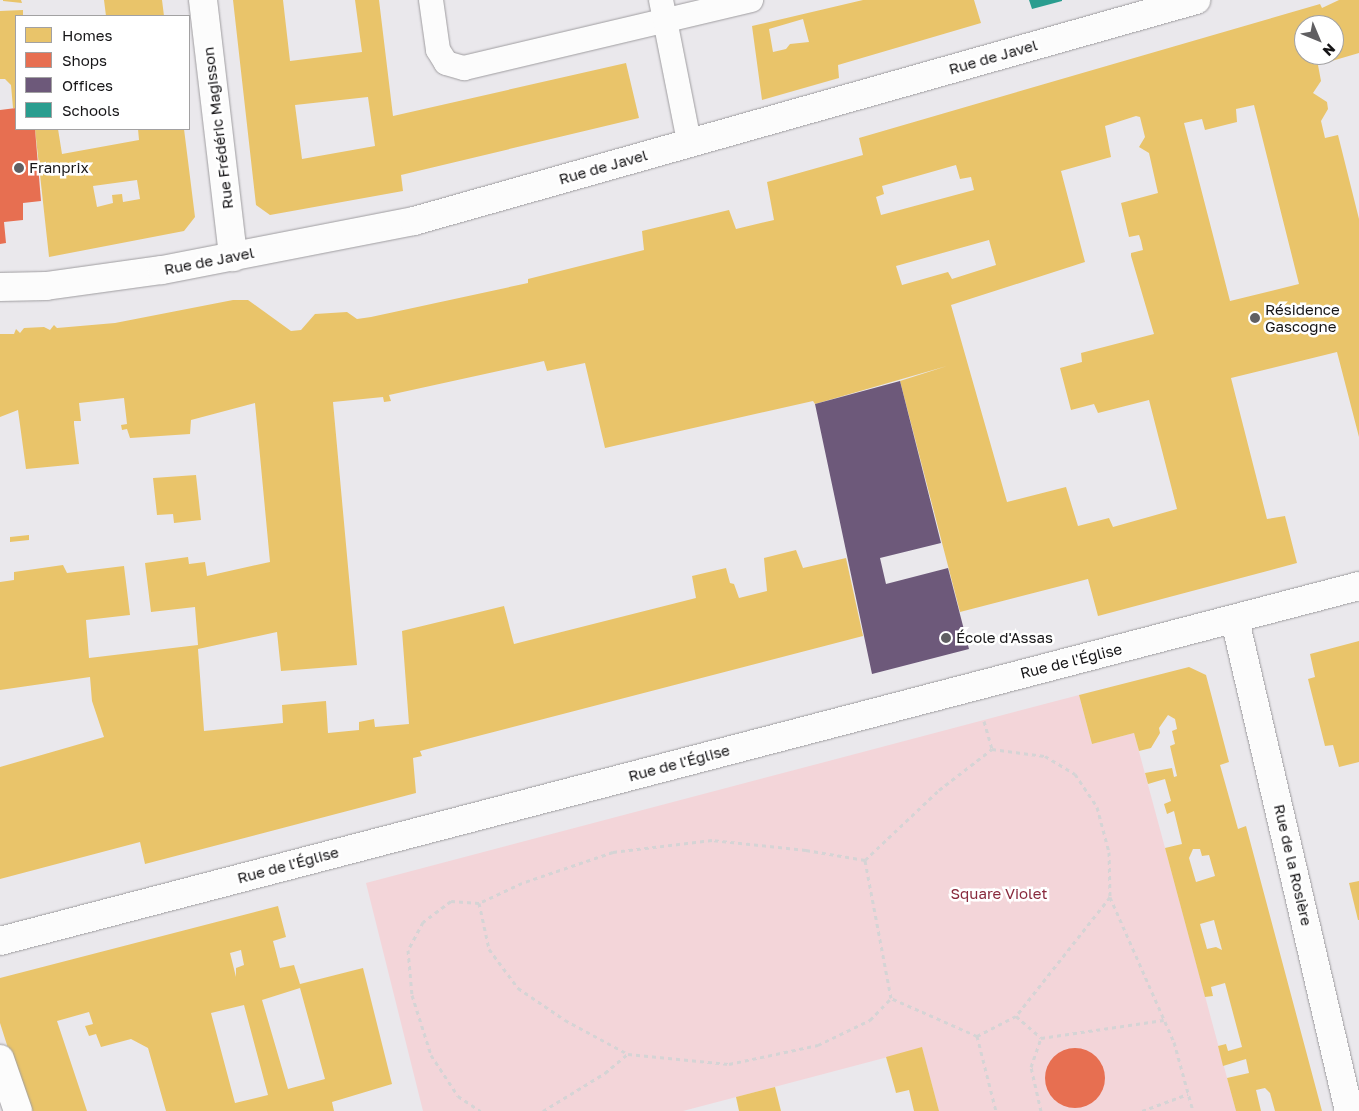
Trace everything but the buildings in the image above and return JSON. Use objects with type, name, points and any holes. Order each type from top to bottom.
[{"type":"street","name":"Rue Frédéric Magisson","points":[[203,0],[233,256]]},
{"type":"street","name":"Rue de Javel","points":[[0,287],[46,286],[233,256],[414,221],[1196,0]]},
{"type":"street","name":"Rue de l'Église","points":[[0,941],[1235,620],[1359,586]]},
{"type":"street","name":"Rue de la Rosière","points":[[1235,620],[1349,1111]]},
{"type":"street","points":[[0,1059],[18,1111]]},
{"type":"lane","points":[[431,0],[438,50],[446,63],[464,68],[663,11],[750,0]]},
{"type":"lane","points":[[663,11],[689,142]]},
{"type":"path","points":[[984,720],[992,749]]},
{"type":"path","points":[[865,860],[939,790],[992,749],[1045,756],[1075,774],[1097,806],[1109,852],[1110,897],[1174,1042],[1193,1111]]},
{"type":"path","points":[[480,1111],[458,1096],[431,1055],[412,995],[408,950],[423,922],[451,901],[479,904],[522,883],[613,852],[712,840],[806,850],[865,860]]},
{"type":"path","points":[[865,860],[891,998]]},
{"type":"path","points":[[977,1036],[1016,1016],[1110,897]]},
{"type":"path","points":[[479,904],[489,949],[518,988],[565,1020],[628,1054],[729,1064],[818,1045],[870,1020],[891,998]]},
{"type":"path","points":[[891,998],[977,1036]]},
{"type":"path","points":[[1016,1016],[1041,1038],[1164,1020]]},
{"type":"path","points":[[977,1036],[996,1111]]},
{"type":"path","points":[[1041,1038],[1031,1067],[1041,1111]]},
{"type":"path","points":[[543,1111],[605,1073],[628,1054]]},
{"type":"path","points":[[1142,1111],[1188,1094]]},
{"type":"green space","name":"Square Violet","points":[[1079,695],[1092,744],[1134,733],[1236,1111],[939,1111],[922,1048],[683,1111],[423,1111],[366,883]]},
{"type":"place","name":"Franprix","points":[[19,168]]},
{"type":"place","name":"Résidence Gascogne","points":[[1255,318]]},
{"type":"place","name":"École d'Assas","points":[[946,638]]}]
